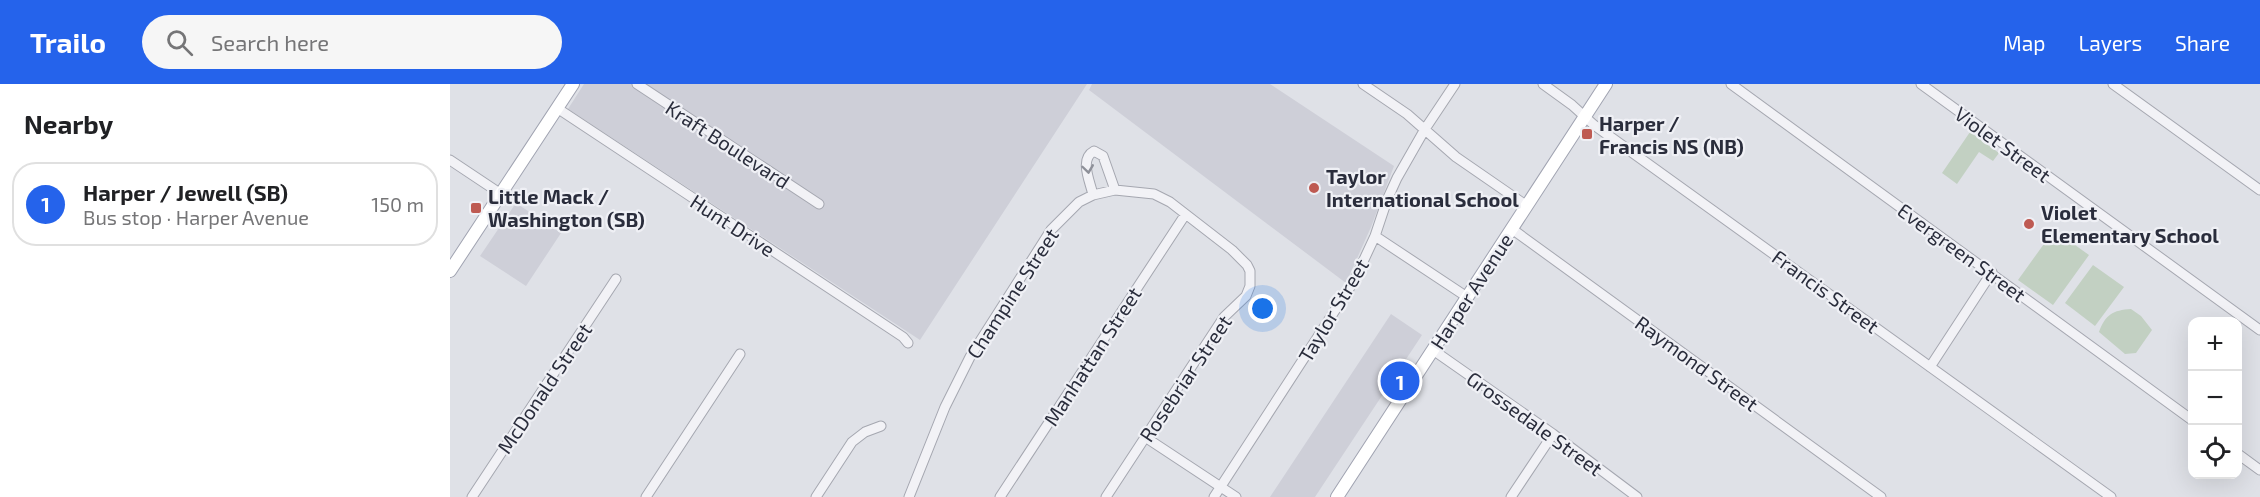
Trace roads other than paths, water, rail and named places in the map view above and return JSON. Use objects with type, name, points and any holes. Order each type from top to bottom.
[{"type":"main road","points":[[450,272],[573,84]]},
{"type":"main road","name":"Harper Avenue","points":[[1336,497],[1606,84]]},
{"type":"street","name":"Kraft Boulevard","points":[[637,84],[819,204]]},
{"type":"street","points":[[1362,84],[1398,107],[1456,157],[1527,206]]},
{"type":"street","name":"Taylor Street","points":[[1214,497],[1354,281],[1375,236],[1390,193],[1425,129],[1455,84]]},
{"type":"street","name":"Francis Street","points":[[1543,84],[1594,125],[2111,497]]},
{"type":"street","name":"Evergreen Street","points":[[1731,84],[2188,416]]},
{"type":"street","name":"Violet Street","points":[[1921,84],[2260,330]]},
{"type":"street","points":[[2113,84],[2260,190]]},
{"type":"street","name":"Hunt Drive","points":[[557,108],[903,337],[908,343]]},
{"type":"street","points":[[1093,195],[1086,161],[1088,155],[1094,152],[1100,153],[1106,160],[1114,190]]},
{"type":"street","points":[[450,160],[501,194]]},
{"type":"street","name":"Champine Street","points":[[909,497],[945,407],[970,357],[1051,230],[1069,210],[1093,195],[1114,190],[1154,194],[1170,202],[1185,215]]},
{"type":"street","name":"Rosebriar Street","points":[[1106,497],[1224,317],[1246,296],[1250,286],[1250,272],[1244,261],[1185,215]]},
{"type":"street","name":"Manhattan Street","points":[[1000,497],[1185,215]]},
{"type":"street","name":"Raymond Street","points":[[1512,229],[1881,497]]},
{"type":"street","points":[[1375,236],[1467,297]]},
{"type":"street","points":[[1930,367],[1992,273]]},
{"type":"street","name":"McDonald Street","points":[[472,497],[616,279]]},
{"type":"street","name":"Grossedale Street","points":[[1432,350],[1554,434],[1637,497]]},
{"type":"street","points":[[646,497],[740,354]]},
{"type":"street","points":[[816,497],[858,436],[881,426]]},
{"type":"street","points":[[1511,497],[1554,434]]},
{"type":"street","points":[[1145,437],[1236,497]]},
{"type":"street","points":[[2242,457],[2260,470]]},
{"type":"place","name":"Harper / Francis NS (NB)","points":[[1587,134]]},
{"type":"place","name":"Taylor International School","points":[[1314,188]]},
{"type":"place","name":"Little Mack / Washington (SB)","points":[[476,208]]},
{"type":"place","name":"Violet Elementary School","points":[[2029,224]]},
{"type":"place","name":"Harper / Jewell (SB)","points":[[1400,381]]}]
